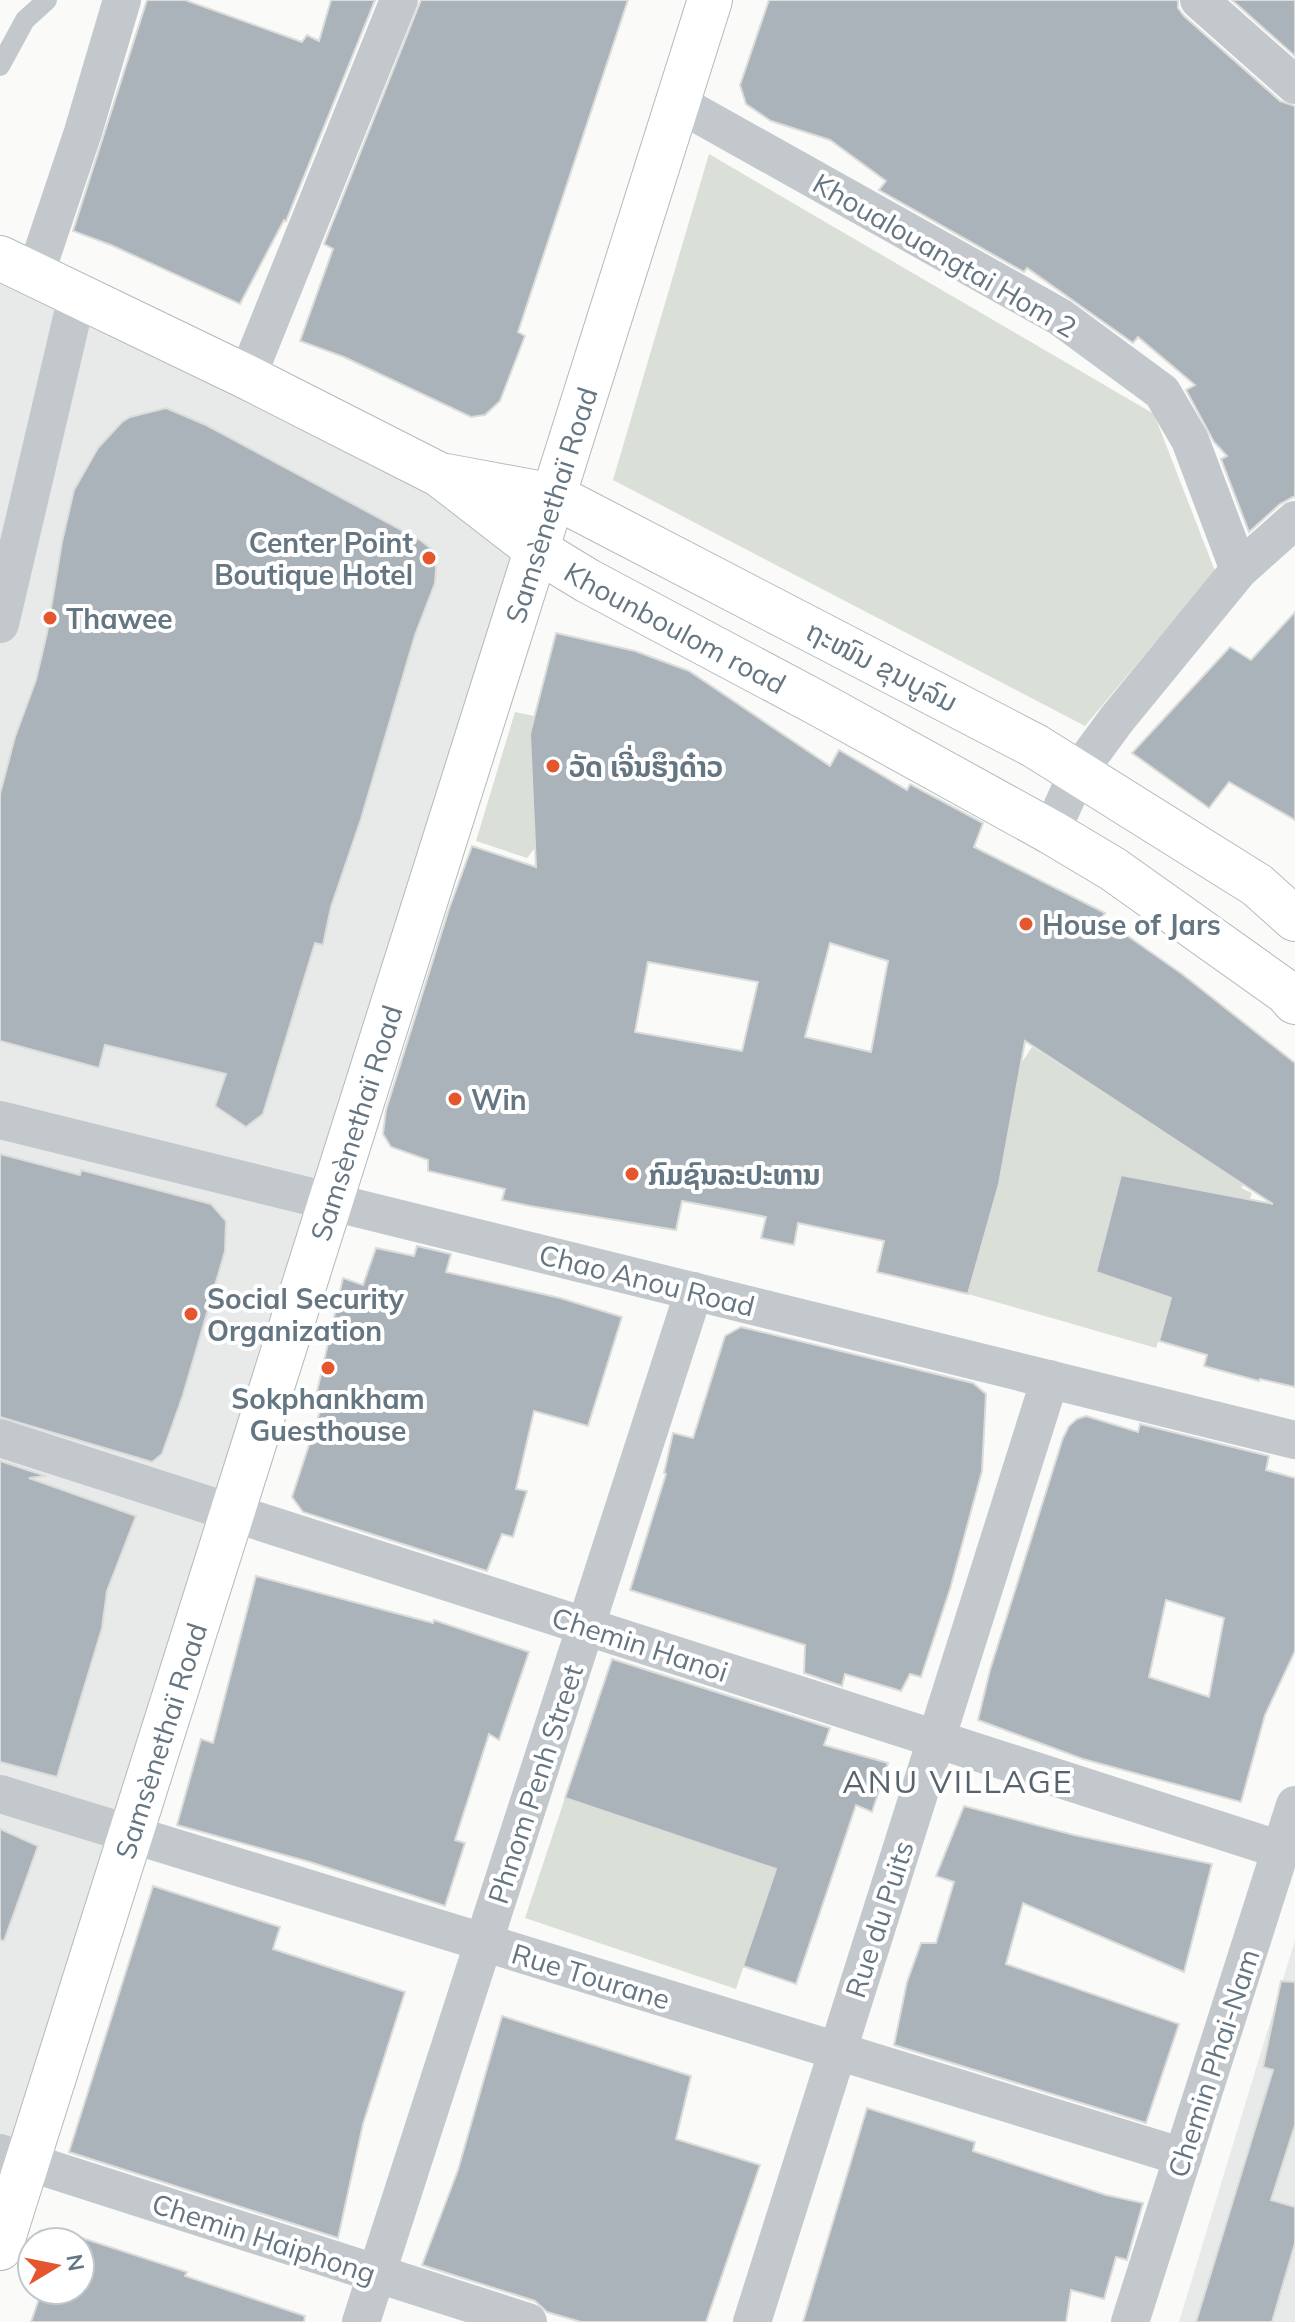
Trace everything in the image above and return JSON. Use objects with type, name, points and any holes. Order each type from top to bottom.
[{"type":"main road","name":"Samsènethaï Road","points":[[0,2248],[14,2158],[130,1834],[710,0]]},
{"type":"main road","name":"Khounboulom road","points":[[17,266],[440,475],[537,550],[588,581],[846,718],[1113,869],[1286,992],[1295,1002]]},
{"type":"main road","name":"ຖະໜົນ ຂຸນບູລົມ","points":[[440,475],[554,496],[1035,746],[1257,885],[1295,919]]},
{"type":"street","points":[[17,266],[83,132],[122,0]]},
{"type":"street","points":[[247,377],[399,0]]},
{"type":"street","points":[[1199,0],[1295,85]]},
{"type":"street","name":"Khoualouangtai Hom 2","points":[[678,103],[1060,317],[1162,392],[1190,440],[1239,570]]},
{"type":"street","points":[[0,624],[77,296]]},
{"type":"street","points":[[1051,832],[1078,772],[1117,719],[1239,570],[1295,520]]},
{"type":"street","name":"Chao Anou Road","points":[[0,1120],[1295,1440]]},
{"type":"street","name":"Phnom Penh Street","points":[[361,2322],[694,1291]]},
{"type":"street","name":"Rue du Puits","points":[[752,2322],[1050,1379]]},
{"type":"street","name":"Chemin Hanoi","points":[[0,1438],[1281,1850]]},
{"type":"street","name":"Rue Tourane","points":[[0,1794],[1183,2157]]},
{"type":"street","name":"Chemin Phai-Nam","points":[[1130,2322],[1295,1805]]},
{"type":"street","name":"Chemin Haiphong","points":[[14,2158],[528,2322]]},
{"type":"lane","points":[[0,66],[25,20],[47,0]]},
{"type":"shaded area","points":[[709,154],[1154,414],[1215,571],[1085,726],[613,480]]},
{"type":"shaded area","points":[[0,258],[247,377],[554,496],[0,2204]]},
{"type":"shaded area","points":[[515,712],[598,729],[530,733],[538,844],[527,858],[476,841]]},
{"type":"shaded area","points":[[1032,1047],[1198,1155],[1247,1180],[1241,1188],[1252,1193],[1246,1210],[1149,1226],[1157,1182],[1121,1175],[1096,1272],[1130,1284],[1135,1265],[1177,1278],[1156,1348],[968,1294],[999,1184],[1020,1065]]},
{"type":"shaded area","points":[[565,1798],[728,1853],[782,1852],[736,1989],[525,1918]]},
{"type":"shaded area","points":[[1295,1940],[1295,2322],[1179,2322]]},
{"type":"building","points":[[147,0],[185,0],[302,42],[307,35],[319,41],[331,0],[375,0],[286,221],[240,304],[73,231]]},
{"type":"building","points":[[421,0],[628,0],[518,332],[525,336],[500,401],[485,415],[471,417],[344,357],[300,341],[333,249],[324,244]]},
{"type":"building","points":[[769,0],[1178,0],[1178,8],[1184,16],[1280,101],[1295,106],[1295,496],[1280,504],[1249,532],[1221,459],[1227,456],[1214,442],[1186,390],[1195,385],[1138,337],[1133,343],[1027,268],[1024,272],[879,190],[886,181],[830,140],[771,121],[746,104],[740,85]]},
{"type":"building","points":[[1232,0],[1295,0],[1295,56]]},
{"type":"building","points":[[166,408],[206,425],[420,540],[434,551],[435,583],[415,635],[361,819],[331,907],[323,945],[315,943],[263,1114],[246,1127],[215,1106],[226,1074],[105,1045],[99,1068],[0,1041],[0,794],[15,737],[36,680],[74,490],[98,448],[122,422]]},
{"type":"building","points":[[1295,612],[1295,820],[1229,782],[1209,808],[1132,753],[1230,647],[1251,660]]},
{"type":"building","points":[[556,633],[635,651],[689,671],[830,766],[839,750],[907,790],[910,784],[983,823],[974,847],[1105,913],[1102,918],[1182,974],[1295,1063],[1295,1387],[1204,1366],[1207,1355],[1159,1341],[1171,1298],[1096,1272],[1121,1175],[1273,1204],[1025,1041],[999,1184],[968,1294],[877,1272],[884,1241],[798,1223],[794,1245],[761,1238],[766,1217],[682,1201],[676,1230],[530,1206],[502,1200],[505,1189],[428,1171],[428,1160],[391,1147],[383,1134],[386,1110],[472,846],[536,867],[530,734]],"holes":[[[830,943],[888,961],[871,1052],[805,1037]],[[648,962],[758,982],[742,1051],[635,1032]]]},
{"type":"building","points":[[0,1154],[80,1175],[81,1170],[211,1204],[226,1221],[225,1251],[183,1395],[162,1454],[152,1462],[0,1417]]},
{"type":"building","points":[[417,1246],[451,1254],[446,1272],[560,1298],[622,1317],[588,1426],[534,1411],[516,1489],[527,1491],[513,1537],[502,1534],[487,1571],[303,1512],[292,1497],[324,1399],[316,1396],[343,1278],[363,1285],[376,1248],[414,1256]]},
{"type":"building","points":[[741,1327],[973,1383],[986,1394],[982,1471],[950,1589],[921,1677],[910,1674],[901,1691],[845,1674],[842,1686],[804,1673],[805,1645],[630,1590],[666,1474],[673,1433],[693,1438],[725,1336]]},
{"type":"building","points":[[1086,1416],[1138,1432],[1140,1424],[1269,1456],[1266,1470],[1295,1478],[1295,1651],[1265,1715],[1241,1802],[1083,1759],[978,1720],[990,1670],[1063,1438],[1077,1419]],"holes":[[[1166,1600],[1224,1618],[1209,1697],[1149,1677]]]},
{"type":"building","points":[[0,1461],[46,1476],[29,1478],[136,1516],[107,1591],[102,1628],[57,1777],[0,1762]]},
{"type":"building","points":[[256,1576],[433,1623],[434,1620],[529,1652],[499,1740],[489,1734],[455,1840],[465,1843],[445,1906],[310,1862],[177,1825],[201,1739],[213,1743]]},
{"type":"building","points":[[612,1659],[830,1728],[824,1745],[888,1763],[872,1812],[856,1805],[796,1984],[743,1966],[776,1869],[565,1798]]},
{"type":"building","points":[[964,1806],[1074,1835],[1212,1864],[1184,1972],[1023,1903],[1006,1964],[1179,2024],[1146,2123],[894,2045],[907,1982],[921,1943],[936,1943],[954,1882],[936,1876]]},
{"type":"building","points":[[0,1829],[38,1846],[4,1941],[0,1940]]},
{"type":"building","points":[[153,1886],[280,1927],[273,1949],[405,1992],[363,2124],[338,2238],[69,2152]]},
{"type":"building","points":[[1281,1981],[1295,1982],[1295,2125],[1271,2200],[1295,2207],[1295,2243],[1272,2322],[1196,2322],[1273,2070],[1263,2067]]},
{"type":"building","points":[[502,2016],[691,2076],[676,2139],[760,2165],[706,2322],[581,2322],[547,2312],[535,2301],[422,2265],[458,2170]]},
{"type":"building","points":[[867,2108],[975,2142],[973,2151],[1106,2195],[1143,2203],[1127,2260],[1116,2257],[1104,2299],[1071,2290],[1066,2322],[803,2322]]},
{"type":"building","points":[[96,2242],[305,2316],[304,2322],[31,2322],[36,2306],[96,2306]]},
{"type":"place","name":"Center Point Boutique Hotel","points":[[429,558]]},
{"type":"place","name":"Thawee","points":[[50,618]]},
{"type":"place","name":"ວັດ ເຈີ່ນຮຶງດ໋າວ","points":[[553,766]]},
{"type":"place","name":"House of Jars","points":[[1026,924]]},
{"type":"place","name":"Win","points":[[455,1099]]},
{"type":"place","name":"ກົມຊົນລະປະທານ","points":[[632,1174]]},
{"type":"place","name":"Social Security Organization","points":[[191,1314]]},
{"type":"place","name":"Sokphankham Guesthouse","points":[[328,1368]]},
{"type":"district","name":"ANU VILLAGE","points":[[958,1781]]}]
